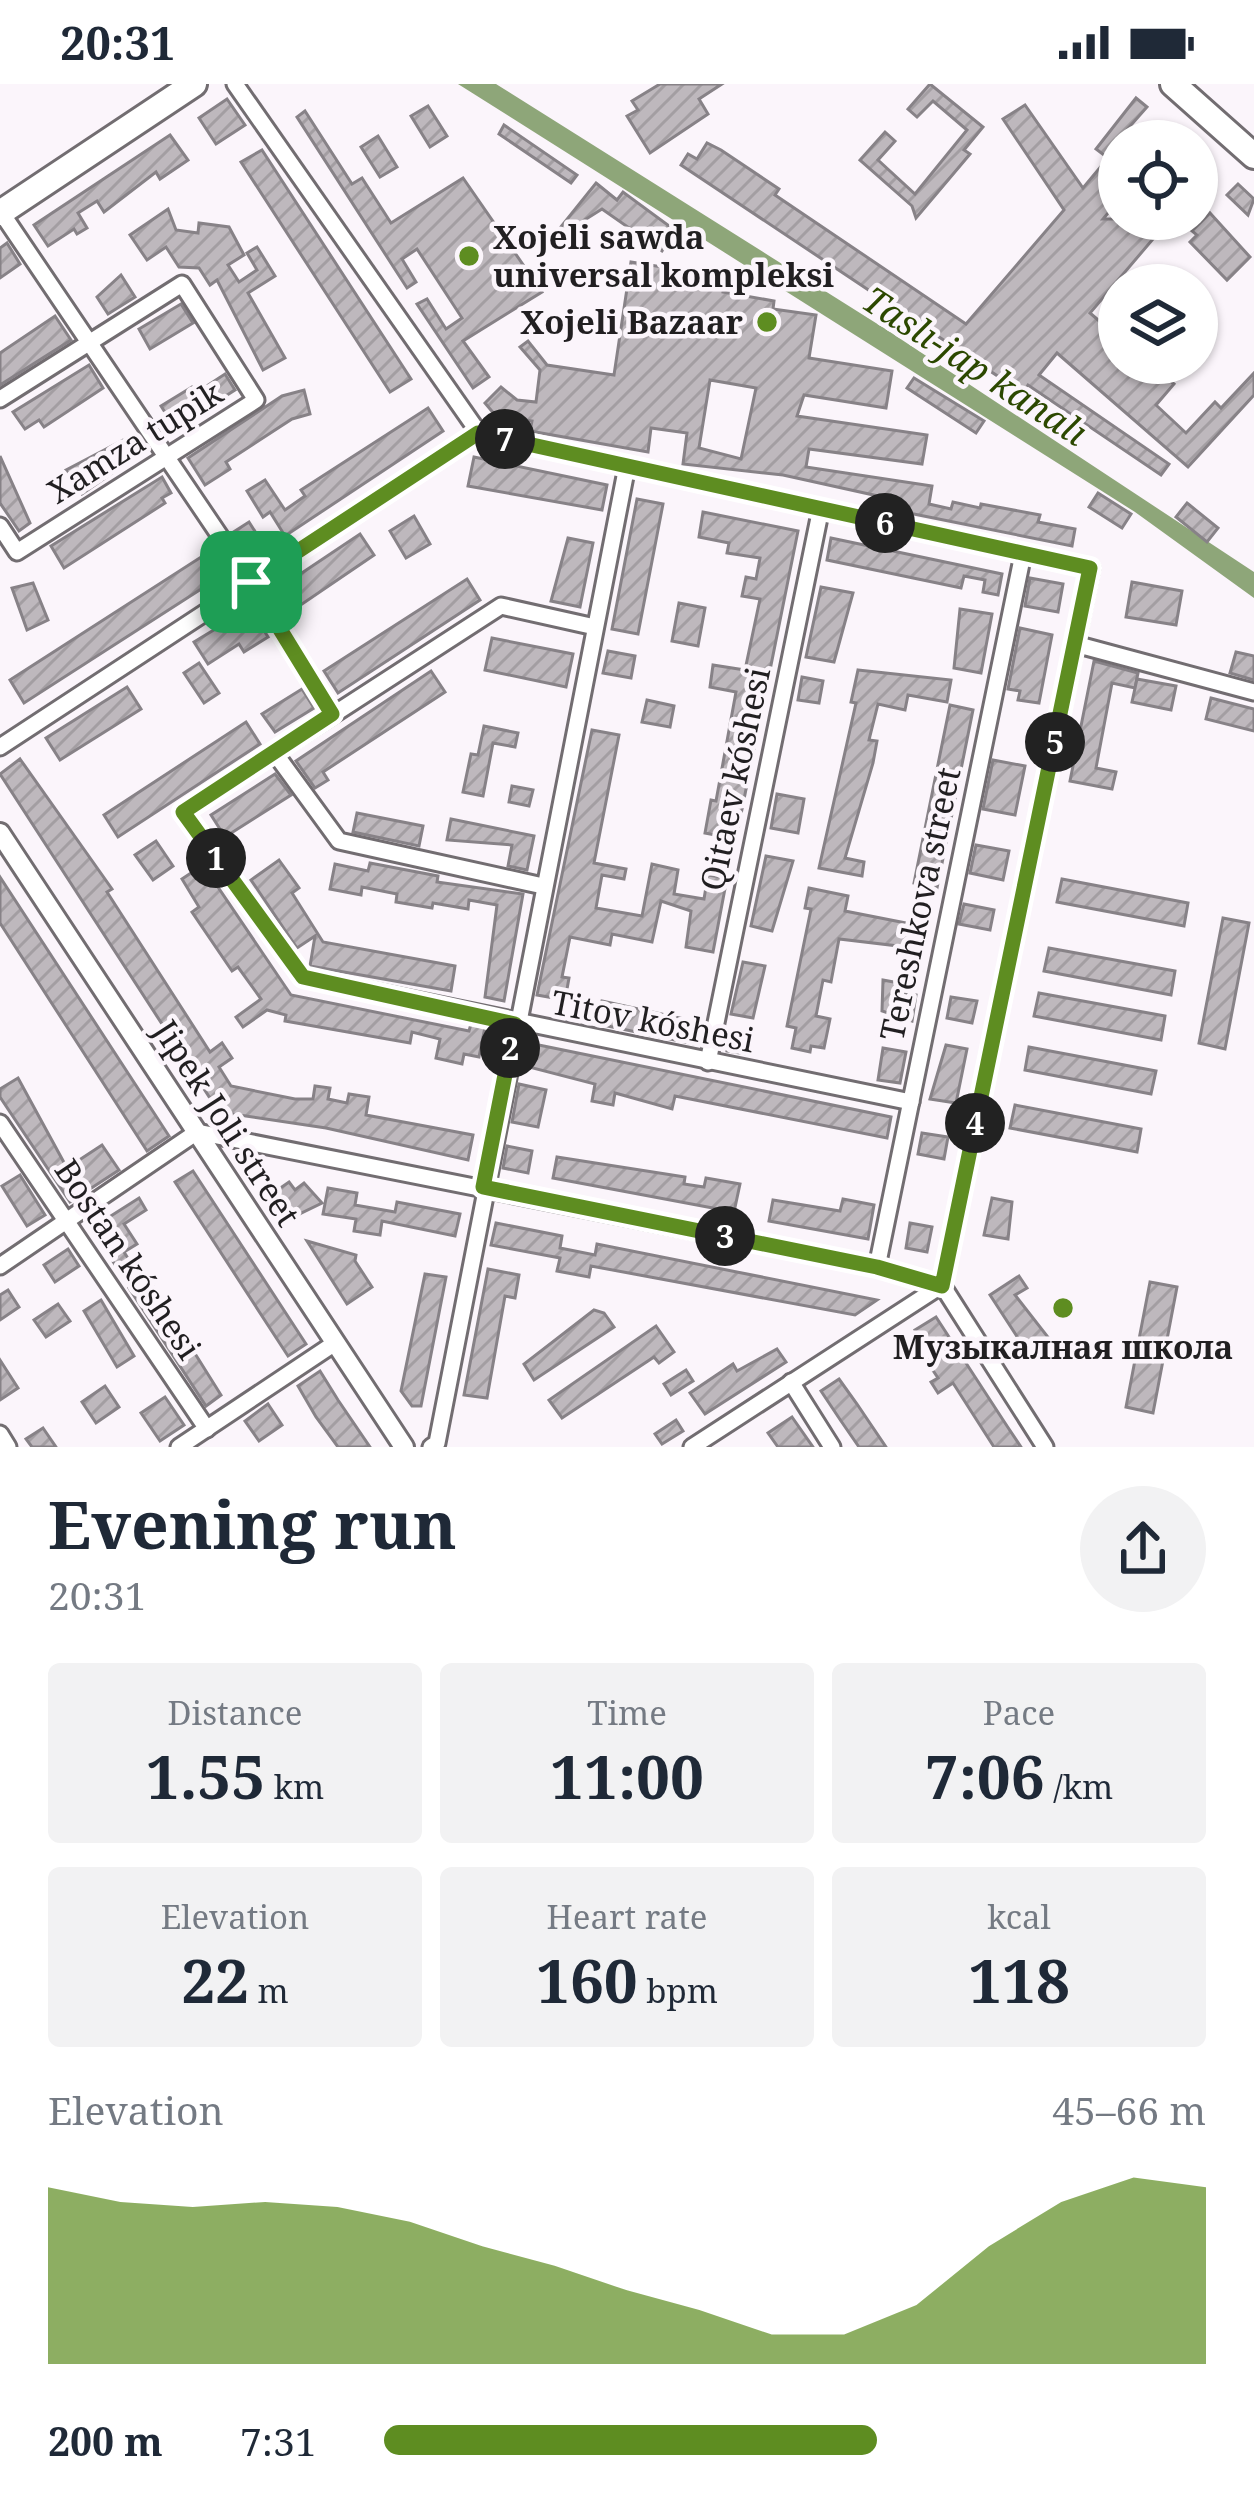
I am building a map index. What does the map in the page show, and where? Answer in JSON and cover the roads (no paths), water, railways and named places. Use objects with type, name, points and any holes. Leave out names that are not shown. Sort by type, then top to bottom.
[{"type":"main road","points":[[1,213],[194,84]]},
{"type":"main road","points":[[1173,84],[1254,157]]},
{"type":"street","points":[[235,84],[478,433],[1090,568],[942,1286],[692,1447]]},
{"type":"street","points":[[1,213],[251,582],[332,714]]},
{"type":"street","name":"Xamza tupik","points":[[0,399],[182,284],[256,400],[17,552],[0,526]]},
{"type":"street","points":[[0,747],[478,433]]},
{"type":"street","points":[[431,1447],[437,1443],[483,1187],[627,466]]},
{"type":"street","name":"Qitaev kóshesi","points":[[707,1062],[821,508]]},
{"type":"street","name":"Tereshkova street","points":[[877,1267],[1023,554]]},
{"type":"street","points":[[543,886],[339,842],[274,752],[501,606],[595,627]]},
{"type":"street","points":[[1075,644],[1254,692]]},
{"type":"street","name":"Titov kóshesi","points":[[274,752],[183,812],[303,977],[910,1102]]},
{"type":"street","name":"Jipek Joli street","points":[[0,832],[404,1447]]},
{"type":"street","name":"Bostan kóshesi","points":[[0,1123],[207,1429]]},
{"type":"street","points":[[0,1266],[196,1132],[877,1267],[942,1286],[1045,1447]]},
{"type":"street","points":[[179,1447],[335,1343]]},
{"type":"street","points":[[790,1382],[832,1447]]},
{"type":"street","points":[[0,1434],[8,1447]]},
{"type":"place","name":"Xojeli sawda universal kompleksi","points":[[469,256]]},
{"type":"place","name":"Xojeli Bazaar","points":[[767,322]]},
{"type":"place","name":"Музыкалная школа","points":[[1063,1308]]},
{"type":"water label","name":"Taslı-jap kanalı","points":[[975,366]]}]
